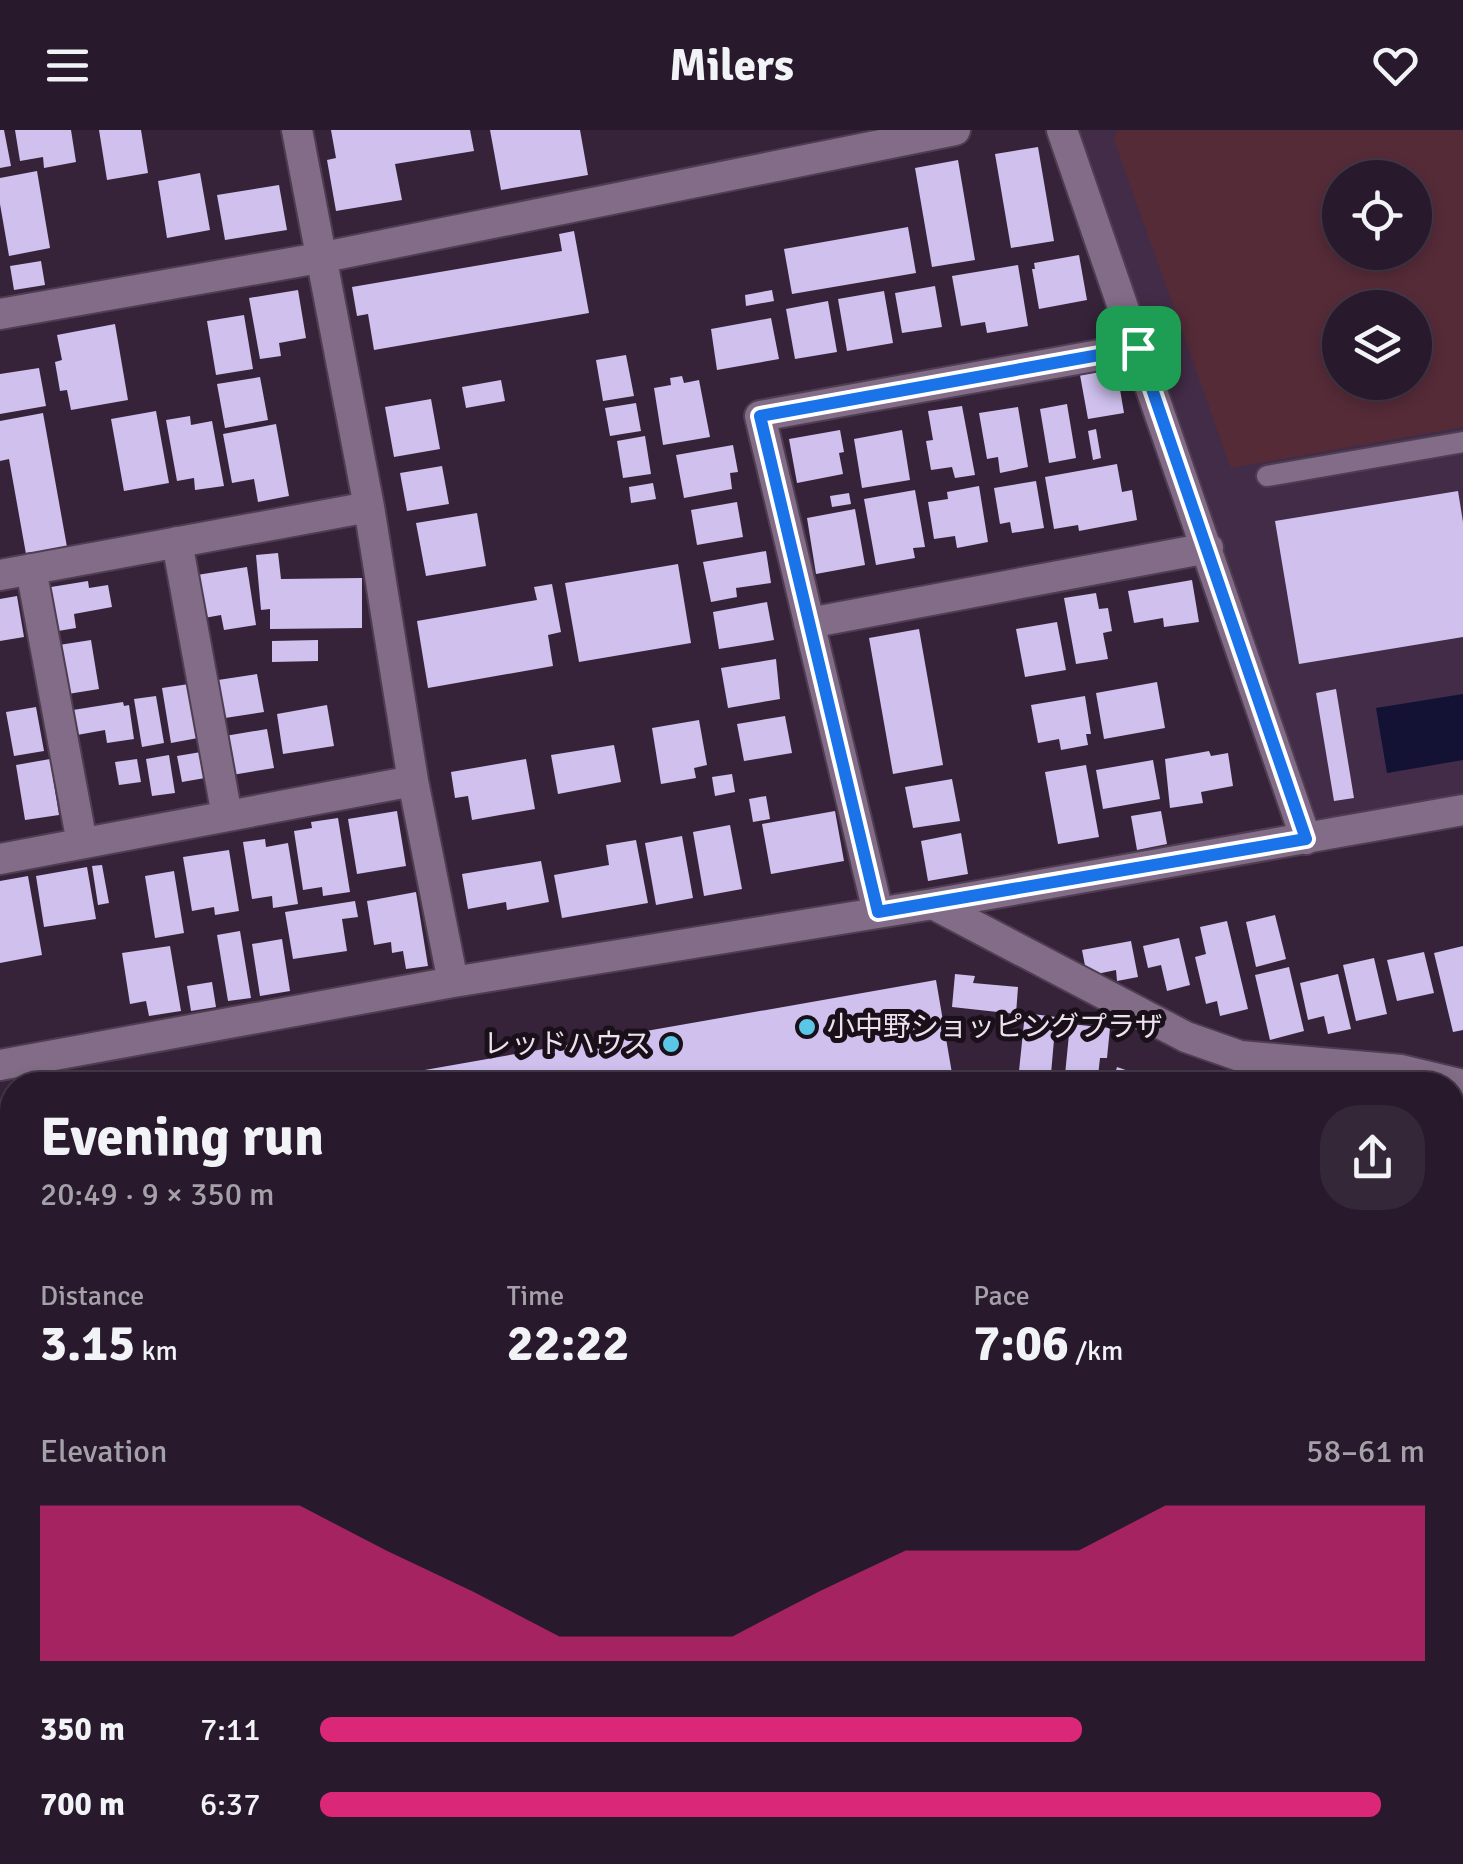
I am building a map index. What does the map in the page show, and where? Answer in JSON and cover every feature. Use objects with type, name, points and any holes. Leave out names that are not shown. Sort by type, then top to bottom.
[{"type":"street","points":[[297,130],[369,507],[413,782],[453,982]]},
{"type":"street","points":[[0,314],[319,258],[955,130]]},
{"type":"street","points":[[1062,130],[1306,839]]},
{"type":"street","points":[[878,912],[760,416],[1138,348]]},
{"type":"street","points":[[0,575],[369,507]]},
{"type":"street","points":[[177,542],[227,816]]},
{"type":"street","points":[[809,623],[1208,548]]},
{"type":"street","points":[[31,569],[82,844]]},
{"type":"street","points":[[0,859],[413,782]]},
{"type":"street","points":[[0,1065],[453,982],[933,904],[1463,810]]},
{"type":"street","points":[[933,904],[1186,1037],[1240,1056],[1409,1072]]},
{"type":"lane","points":[[1267,476],[1463,442]]},
{"type":"shaded area","points":[[1062,130],[1463,130],[1463,810],[1306,839]]},
{"type":"shaded area","points":[[1117,130],[1463,130],[1463,427],[1231,468],[1114,140]]},
{"type":"shaded area","points":[[1463,694],[1463,760],[1387,773],[1376,708]]},
{"type":"building","points":[[0,130],[4,130],[11,166],[0,168]]},
{"type":"building","points":[[15,130],[71,130],[76,162],[44,168],[43,157],[20,161]]},
{"type":"building","points":[[99,130],[141,130],[148,173],[107,180]]},
{"type":"building","points":[[331,130],[470,130],[474,151],[395,164],[402,200],[336,211],[327,160],[336,158]]},
{"type":"building","points":[[490,130],[580,130],[588,175],[501,190]]},
{"type":"building","points":[[1038,147],[1054,241],[1011,248],[995,154]]},
{"type":"building","points":[[958,160],[975,260],[932,267],[915,168]]},
{"type":"building","points":[[37,171],[50,248],[9,256],[0,178]]},
{"type":"building","points":[[200,173],[210,230],[167,238],[158,181]]},
{"type":"building","points":[[279,185],[287,230],[225,240],[217,195]]},
{"type":"building","points":[[908,227],[916,273],[792,294],[784,249]]},
{"type":"building","points":[[574,231],[589,313],[374,350],[368,314],[357,316],[352,287],[562,251],[559,234]]},
{"type":"building","points":[[1079,255],[1087,300],[1039,309],[1034,263]]},
{"type":"building","points":[[41,261],[45,285],[14,290],[10,266]]},
{"type":"building","points":[[1018,265],[1028,326],[987,333],[985,322],[961,326],[952,276]]},
{"type":"building","points":[[935,286],[942,327],[902,333],[895,293]]},
{"type":"building","points":[[298,290],[306,338],[279,343],[281,356],[260,359],[249,298]]},
{"type":"building","points":[[772,290],[774,301],[746,306],[745,295]]},
{"type":"building","points":[[884,291],[893,343],[847,351],[838,299]]},
{"type":"building","points":[[828,301],[837,352],[795,359],[786,309]]},
{"type":"building","points":[[244,315],[253,369],[216,375],[207,321]]},
{"type":"building","points":[[771,318],[779,359],[717,370],[711,329]]},
{"type":"building","points":[[115,324],[128,400],[71,410],[67,390],[60,391],[55,362],[62,360],[57,335]]},
{"type":"building","points":[[626,355],[634,396],[603,401],[596,360]]},
{"type":"building","points":[[39,368],[46,406],[0,414],[0,374]]},
{"type":"building","points":[[1098,372],[1100,382],[1118,378],[1124,413],[1088,419],[1080,375]]},
{"type":"building","points":[[682,376],[684,383],[699,380],[710,437],[663,445],[654,388],[671,385],[670,378]]},
{"type":"building","points":[[260,377],[268,420],[225,428],[217,384]]},
{"type":"building","points":[[501,380],[505,401],[466,408],[462,387]]},
{"type":"building","points":[[431,399],[440,449],[394,457],[385,407]]},
{"type":"building","points":[[636,403],[641,431],[610,436],[605,408]]},
{"type":"building","points":[[1067,404],[1076,458],[1049,463],[1040,409]]},
{"type":"building","points":[[962,406],[975,475],[955,478],[952,467],[931,470],[926,441],[933,440],[928,411]]},
{"type":"building","points":[[1018,407],[1028,467],[1000,473],[998,457],[987,459],[979,413]]},
{"type":"building","points":[[156,411],[169,483],[124,491],[111,419]]},
{"type":"building","points":[[43,413],[67,547],[26,554],[9,459],[0,461],[0,421]]},
{"type":"building","points":[[190,416],[191,425],[212,421],[224,486],[195,490],[194,478],[177,481],[166,420]]},
{"type":"building","points":[[276,424],[289,496],[258,502],[254,479],[232,483],[223,434]]},
{"type":"building","points":[[1096,429],[1101,458],[1093,460],[1088,431]]},
{"type":"building","points":[[840,430],[843,474],[797,483],[789,439]]},
{"type":"building","points":[[902,430],[910,480],[862,488],[854,439]]},
{"type":"building","points":[[645,436],[651,474],[623,478],[617,441]]},
{"type":"building","points":[[733,445],[738,472],[730,473],[732,489],[684,498],[676,455]]},
{"type":"building","points":[[1117,464],[1122,492],[1132,490],[1137,520],[1079,531],[1078,525],[1054,529],[1045,477]]},
{"type":"building","points":[[442,466],[449,504],[407,511],[400,473]]},
{"type":"building","points":[[1036,481],[1044,528],[1012,533],[1010,522],[1000,524],[994,488]]},
{"type":"building","points":[[653,483],[656,499],[631,503],[629,487]]},
{"type":"building","points":[[979,486],[988,542],[957,548],[955,536],[934,539],[928,502],[948,499],[947,492]]},
{"type":"building","points":[[915,490],[925,547],[913,548],[915,558],[876,565],[864,499]]},
{"type":"building","points":[[1458,491],[1463,522],[1463,637],[1299,664],[1275,521]]},
{"type":"building","points":[[849,493],[851,504],[832,507],[830,496]]},
{"type":"building","points":[[737,502],[743,537],[697,545],[691,510]]},
{"type":"building","points":[[855,509],[865,565],[816,574],[807,518]]},
{"type":"building","points":[[477,513],[486,566],[426,576],[416,523]]},
{"type":"building","points":[[766,551],[771,583],[736,588],[737,597],[711,602],[703,562]]},
{"type":"building","points":[[278,553],[281,579],[362,578],[362,628],[270,629],[270,609],[261,610],[256,555]]},
{"type":"building","points":[[678,564],[691,643],[579,662],[565,583]]},
{"type":"building","points":[[247,567],[256,625],[224,630],[221,615],[204,618],[197,575]]},
{"type":"building","points":[[1192,580],[1199,622],[1164,627],[1163,618],[1134,623],[1128,591]]},
{"type":"building","points":[[88,581],[89,588],[108,585],[112,607],[74,614],[76,628],[52,632],[45,588]]},
{"type":"building","points":[[552,584],[561,632],[548,635],[553,666],[428,688],[417,621],[537,600],[534,587]]},
{"type":"building","points":[[1096,593],[1099,609],[1108,608],[1112,631],[1103,633],[1108,659],[1076,664],[1064,598]]},
{"type":"building","points":[[17,596],[24,637],[0,641],[0,599]]},
{"type":"building","points":[[767,602],[774,640],[719,649],[713,612]]},
{"type":"building","points":[[1057,622],[1066,670],[1025,677],[1016,629]]},
{"type":"building","points":[[919,629],[943,765],[893,774],[869,638]]},
{"type":"building","points":[[91,640],[99,689],[68,694],[59,645]]},
{"type":"building","points":[[318,640],[318,661],[272,662],[272,641]]},
{"type":"building","points":[[776,659],[780,699],[728,708],[721,668]]},
{"type":"building","points":[[257,674],[264,712],[225,718],[218,680]]},
{"type":"building","points":[[1157,682],[1165,728],[1104,739],[1096,693]]},
{"type":"building","points":[[189,684],[198,738],[171,743],[162,688]]},
{"type":"building","points":[[1336,689],[1354,798],[1334,801],[1316,693]]},
{"type":"building","points":[[156,696],[164,743],[142,747],[134,699]]},
{"type":"building","points":[[1085,696],[1091,734],[1086,734],[1088,745],[1061,750],[1059,739],[1038,743],[1031,705]]},
{"type":"building","points":[[123,702],[124,706],[129,705],[134,739],[107,743],[105,730],[77,735],[73,710]]},
{"type":"building","points":[[327,705],[334,746],[283,754],[277,714]]},
{"type":"building","points":[[36,707],[44,751],[14,756],[6,712]]},
{"type":"building","points":[[785,716],[792,753],[744,761],[737,724]]},
{"type":"building","points":[[699,720],[707,765],[694,768],[696,778],[661,784],[652,728]]},
{"type":"building","points":[[267,729],[274,768],[232,775],[225,736]]},
{"type":"building","points":[[614,745],[621,782],[558,794],[551,755]]},
{"type":"building","points":[[1209,751],[1211,756],[1228,753],[1233,786],[1201,792],[1203,803],[1170,808],[1165,759]]},
{"type":"building","points":[[201,752],[205,778],[182,782],[177,756]]},
{"type":"building","points":[[169,755],[175,793],[152,796],[146,759]]},
{"type":"building","points":[[50,759],[59,815],[25,820],[16,765]]},
{"type":"building","points":[[137,759],[141,782],[119,785],[115,762]]},
{"type":"building","points":[[526,759],[535,809],[472,820],[468,796],[455,798],[451,772]]},
{"type":"building","points":[[1153,760],[1160,799],[1103,809],[1096,770]]},
{"type":"building","points":[[1086,765],[1099,837],[1058,844],[1045,772]]},
{"type":"building","points":[[732,774],[735,792],[715,796],[712,777]]},
{"type":"building","points":[[952,779],[960,821],[913,828],[905,787]]},
{"type":"building","points":[[766,796],[770,819],[753,822],[749,799]]},
{"type":"building","points":[[397,811],[406,866],[357,874],[348,819]]},
{"type":"building","points":[[835,811],[844,861],[771,874],[762,824]]},
{"type":"building","points":[[1161,811],[1167,844],[1137,850],[1131,816]]},
{"type":"building","points":[[338,818],[350,892],[323,896],[322,887],[303,890],[294,831],[312,828],[311,822]]},
{"type":"building","points":[[730,825],[742,889],[704,896],[693,832]]},
{"type":"building","points":[[961,833],[968,874],[928,881],[921,841]]},
{"type":"building","points":[[682,836],[693,898],[656,905],[645,843]]},
{"type":"building","points":[[265,839],[266,847],[288,843],[298,904],[273,908],[272,896],[252,899],[243,842]]},
{"type":"building","points":[[636,840],[648,903],[562,918],[554,875],[609,865],[606,845]]},
{"type":"building","points":[[229,850],[239,911],[215,915],[214,907],[192,911],[183,857]]},
{"type":"building","points":[[541,861],[549,902],[507,910],[506,902],[468,909],[462,874]]},
{"type":"building","points":[[102,865],[109,903],[98,905],[92,866]]},
{"type":"building","points":[[87,867],[96,919],[44,927],[36,876]]},
{"type":"building","points":[[174,871],[184,933],[155,938],[145,876]]},
{"type":"building","points":[[28,876],[42,955],[0,963],[0,881]]},
{"type":"building","points":[[416,892],[428,966],[406,969],[403,951],[392,953],[391,942],[374,945],[367,901]]},
{"type":"building","points":[[355,901],[358,917],[342,919],[347,951],[293,959],[285,912]]},
{"type":"building","points":[[1275,915],[1286,959],[1256,967],[1246,922]]},
{"type":"building","points":[[1227,921],[1248,1009],[1220,1016],[1217,1001],[1206,1004],[1195,957],[1206,954],[1200,927]]},
{"type":"building","points":[[240,931],[251,998],[228,1001],[217,935]]},
{"type":"building","points":[[1179,938],[1190,985],[1167,991],[1161,965],[1148,968],[1143,946]]},
{"type":"building","points":[[282,939],[290,991],[260,996],[252,944]]},
{"type":"building","points":[[1131,941],[1138,977],[1117,981],[1116,970],[1087,976],[1082,950]]},
{"type":"building","points":[[170,946],[181,1011],[149,1016],[146,1001],[130,1004],[122,953]]},
{"type":"building","points":[[1463,946],[1463,1030],[1453,1032],[1434,953]]},
{"type":"building","points":[[1424,952],[1434,993],[1397,1001],[1387,960]]},
{"type":"building","points":[[1374,958],[1387,1014],[1356,1021],[1343,965]]},
{"type":"building","points":[[1289,967],[1304,1031],[1270,1040],[1255,975]]},
{"type":"building","points":[[955,974],[975,976],[973,983],[1018,987],[1016,1014],[952,1007]]},
{"type":"building","points":[[1338,974],[1351,1029],[1328,1034],[1324,1016],[1308,1020],[1300,983]]},
{"type":"building","name":"小中野ショッピングプラザ","points":[[936,980],[952,1072],[413,1072]]},
{"type":"building","points":[[212,982],[216,1007],[191,1011],[187,986]]},
{"type":"building","points":[[1025,1013],[1056,1017],[1051,1072],[1019,1071]]},
{"type":"building","points":[[1070,1024],[1110,1028],[1107,1058],[1100,1058],[1098,1072],[1065,1072]]},
{"type":"place","name":"小中野ショッピングプラザ","points":[[807,1027]]},
{"type":"place","name":"レッドハウス","points":[[671,1044]]},
{"type":"route","points":[[1138,348],[1306,839],[878,912],[760,416],[1138,348]]}]
